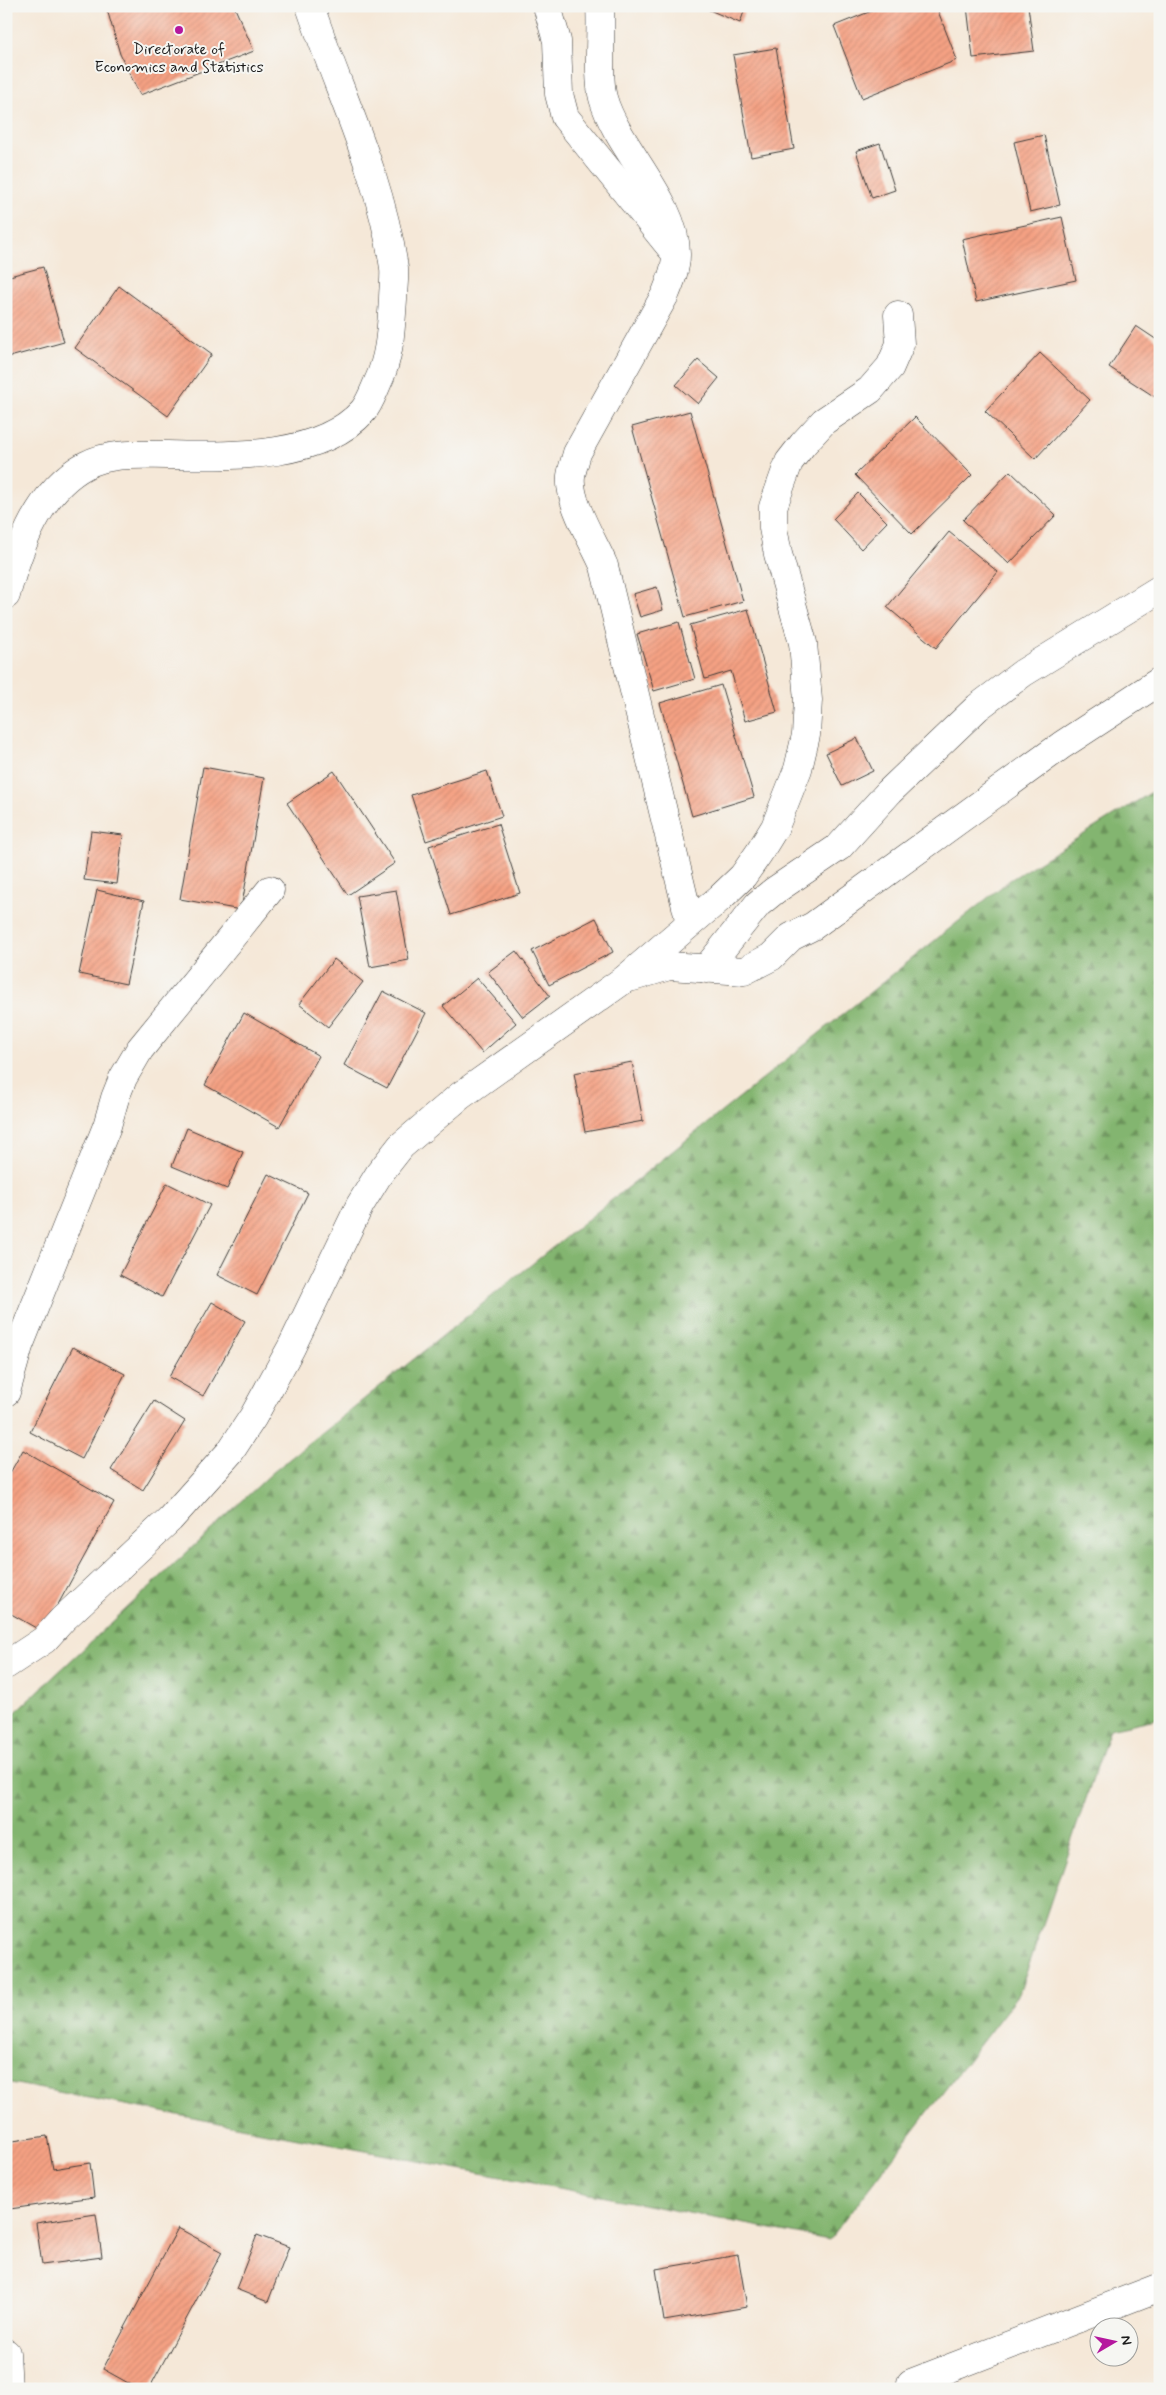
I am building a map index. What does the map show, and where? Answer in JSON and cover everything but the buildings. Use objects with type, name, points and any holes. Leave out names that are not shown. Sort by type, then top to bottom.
[{"type":"street","points":[[6,596],[32,521],[57,486],[87,464],[123,454],[228,456],[294,447],[330,437],[364,411],[383,372],[390,338],[394,271],[381,206],[359,135],[310,6]]},
{"type":"street","points":[[547,6],[557,41],[558,94],[565,116],[676,255]]},
{"type":"street","points":[[600,6],[603,96],[611,117],[667,217],[674,236],[676,255],[672,277],[665,295],[577,454],[571,477],[574,498],[604,566],[690,922]]},
{"type":"street","points":[[6,1665],[44,1640],[63,1619],[170,1519],[230,1452],[253,1417],[291,1348],[360,1205],[379,1174],[401,1146],[460,1096],[625,979],[743,876],[759,853],[775,827],[790,793],[806,735],[808,691],[803,643],[778,554],[773,507],[789,462],[824,421],[870,390],[890,367],[900,344],[898,315]]},
{"type":"street","points":[[706,969],[758,904],[839,847],[889,792],[978,707],[1023,673],[1160,589]]},
{"type":"street","points":[[625,979],[669,966],[744,971],[771,957],[791,937],[813,926],[1054,751],[1160,681]]},
{"type":"street","points":[[6,1392],[19,1346],[107,1126],[123,1078],[140,1049],[270,890]]},
{"type":"street","points":[[911,2383],[1160,2287]]},
{"type":"street","points":[[6,2353],[8,2389]]},
{"type":"green space","points":[[1160,787],[1160,1718],[1110,1729],[1019,1994],[829,2240],[6,2082],[6,1721],[272,1473],[1010,880]]},
{"type":"place","name":"Directorate of Economics and Statistics","points":[[179,30]]}]
